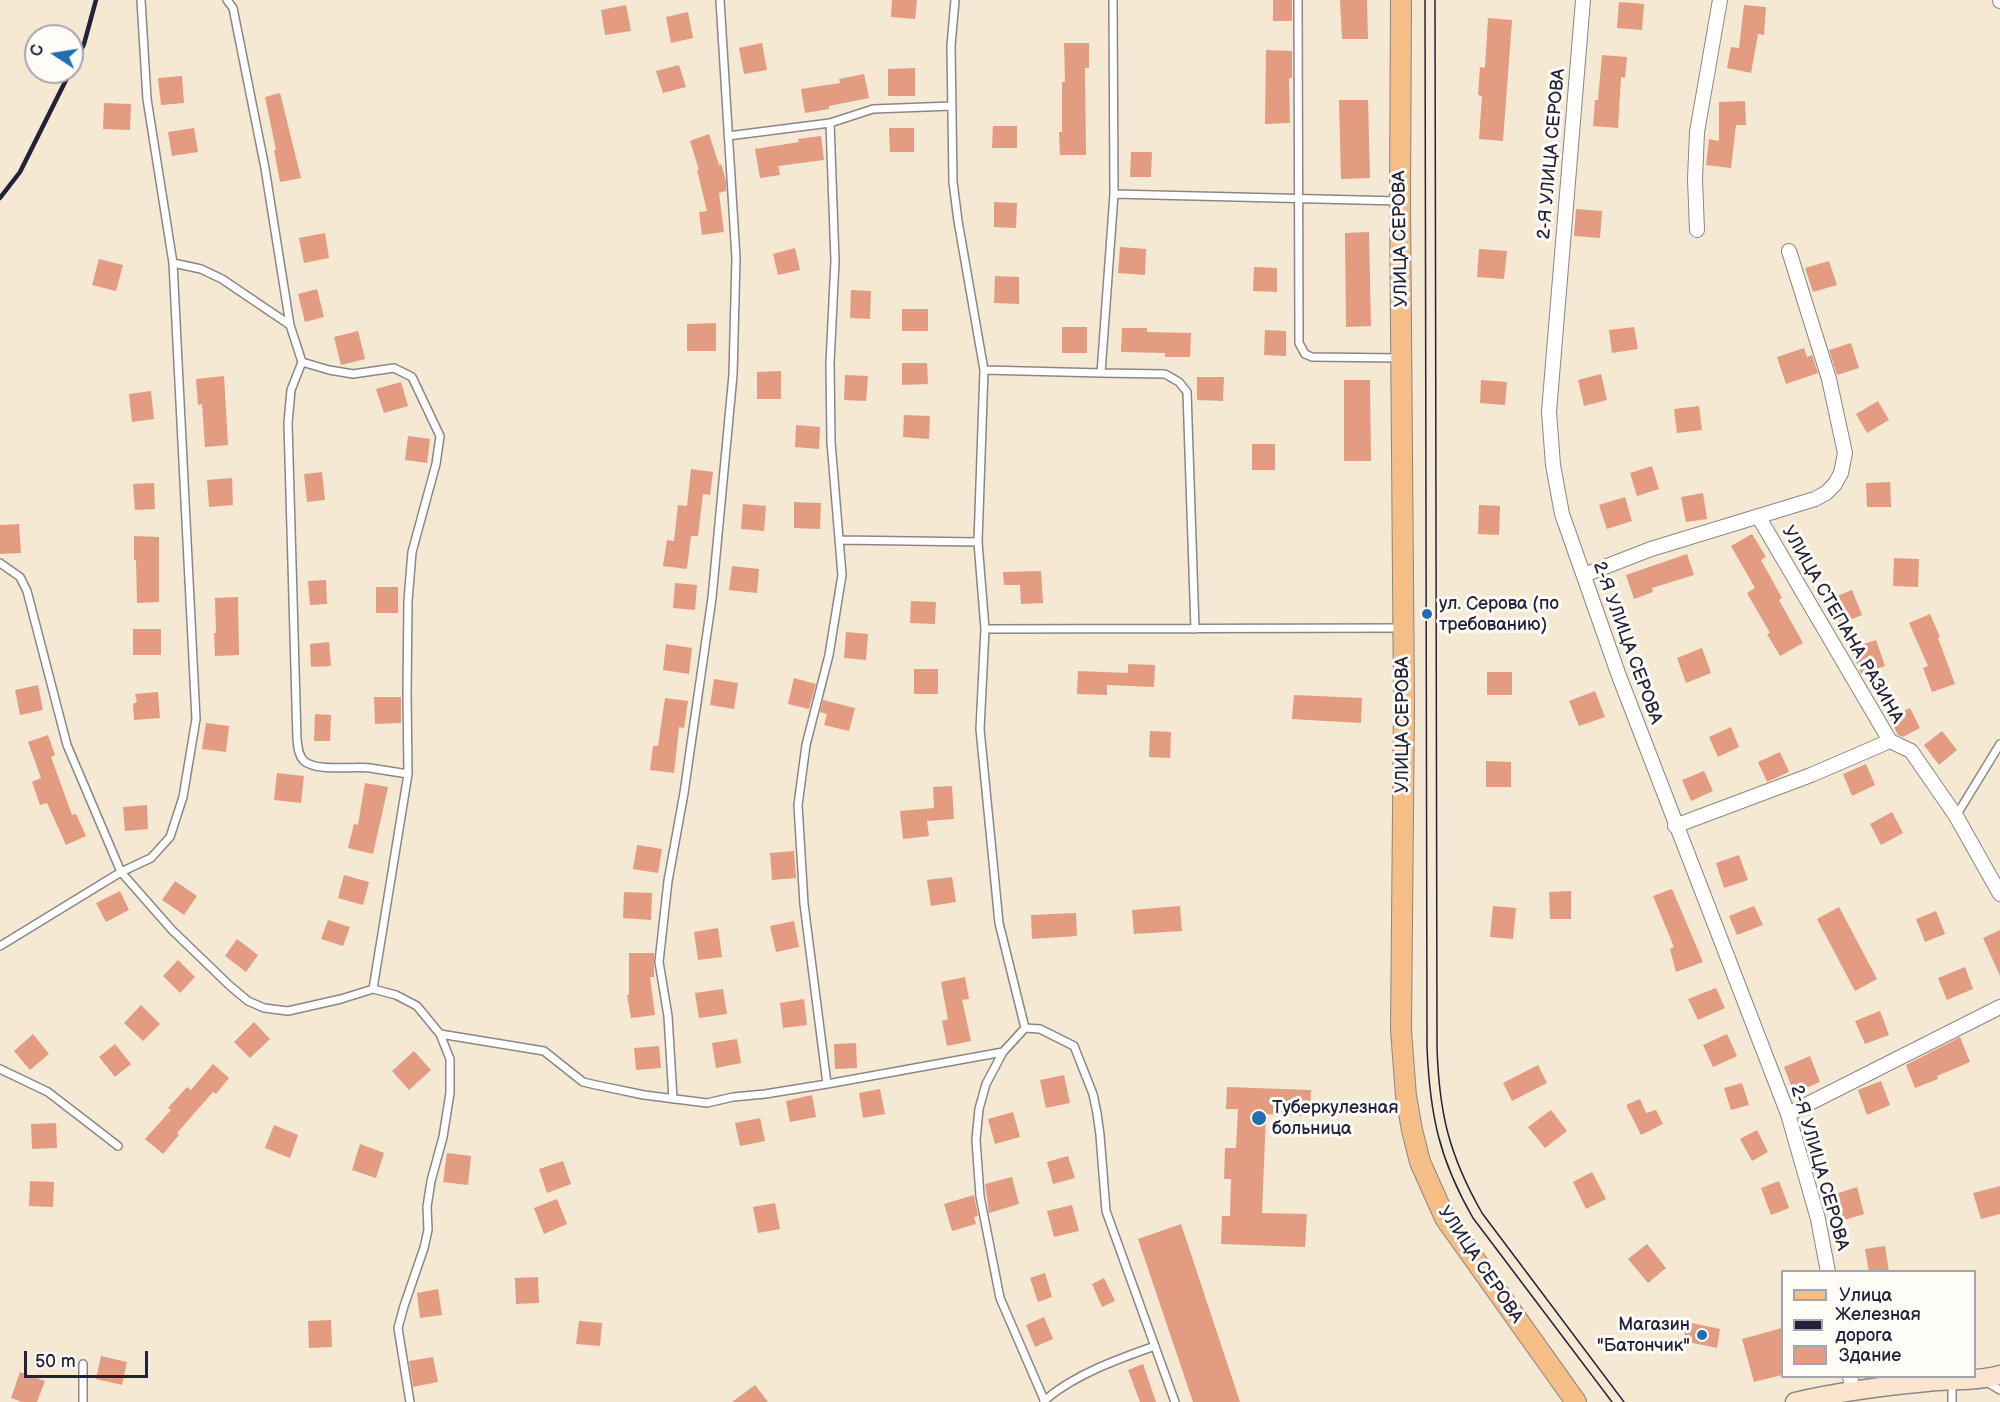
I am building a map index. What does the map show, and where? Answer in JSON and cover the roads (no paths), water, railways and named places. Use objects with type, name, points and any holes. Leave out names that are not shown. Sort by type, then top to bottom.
[{"type":"main road","name":"УЛИЦА СЕРОВА","points":[[1401,0],[1400,201],[1404,715],[1401,1030],[1406,1096],[1420,1161],[1445,1218],[1576,1402]]},
{"type":"main road","points":[[1795,1402],[1822,1399],[1851,1384],[1952,1381],[1992,1377]]},
{"type":"street","name":"2-Я УЛИЦА СЕРОВА","points":[[1583,0],[1549,412],[1553,465],[1562,514],[1618,676],[1788,1114],[1818,1219],[1828,1270]]},
{"type":"street","points":[[1697,230],[1696,132],[1720,0]]},
{"type":"street","points":[[1584,574],[1651,549],[1815,499],[1835,484],[1844,463],[1845,453],[1830,379],[1789,251]]},
{"type":"street","name":"УЛИЦА СТЕПАНА РАЗИНА","points":[[1758,516],[1890,741],[1911,751],[1956,816],[2000,894]]},
{"type":"street","points":[[1675,826],[1811,775],[1890,741]]},
{"type":"street","points":[[1788,1114],[2000,1007]]},
{"type":"lane","points":[[0,946],[121,872],[151,858],[170,837],[183,797],[196,719],[173,263],[147,99],[141,0]]},
{"type":"lane","points":[[227,0],[233,8],[265,168],[290,325],[302,362],[291,390],[288,423],[299,753],[309,765],[331,768],[368,768],[408,774]]},
{"type":"lane","points":[[673,1099],[668,1016],[660,962],[668,881],[684,793],[712,598],[733,375],[736,258],[720,0]]},
{"type":"lane","points":[[955,0],[951,46],[952,161],[957,221],[984,370],[978,542],[985,629],[980,729],[999,923],[1025,1028]]},
{"type":"lane","points":[[1101,372],[1114,194],[1113,0]]},
{"type":"lane","points":[[1298,0],[1299,343],[1305,354],[1312,357],[1403,358]]},
{"type":"lane","points":[[728,136],[830,123],[873,109],[952,106]]},
{"type":"lane","points":[[828,1084],[804,904],[798,805],[806,745],[829,655],[842,575],[831,442],[830,363],[835,261],[830,123]]},
{"type":"lane","points":[[1114,194],[1400,201]]},
{"type":"lane","points":[[173,263],[201,269],[222,279],[290,325]]},
{"type":"lane","points":[[302,362],[353,374],[394,368],[412,377],[440,436],[436,464],[412,552],[408,601],[406,693],[408,774],[373,989]]},
{"type":"lane","points":[[984,370],[1165,375],[1179,382],[1187,392],[1195,629]]},
{"type":"lane","points":[[840,540],[978,542]]},
{"type":"lane","points":[[0,563],[20,577],[27,591],[67,745],[121,872],[172,930],[248,1001],[264,1008],[288,1011],[373,989],[417,1006],[440,1034],[450,1059],[450,1093],[443,1137],[431,1181],[427,1207],[428,1230],[398,1328],[410,1402]]},
{"type":"lane","points":[[985,629],[1403,628]]},
{"type":"lane","points":[[1956,816],[2000,744]]},
{"type":"lane","points":[[1025,1028],[1003,1052],[986,1084],[979,1109],[976,1140],[980,1196],[1000,1298],[1044,1401],[1059,1388],[1077,1378],[1155,1347]]},
{"type":"lane","points":[[1025,1028],[1040,1029],[1074,1046],[1082,1065],[1093,1094],[1100,1135],[1106,1211],[1175,1402]]},
{"type":"lane","points":[[440,1034],[544,1051],[583,1082],[645,1095],[706,1103],[828,1084],[1003,1052]]},
{"type":"lane","points":[[0,1069],[48,1092],[118,1146]]},
{"type":"lane","points":[[83,1365],[83,1402]]},
{"type":"lane","points":[[1992,1377],[2000,1390]]},
{"type":"lane","points":[[1952,1381],[1952,1402]]},
{"type":"tram line","points":[[1425,0],[1427,1048],[1431,1095],[1444,1156],[1461,1197],[1473,1218],[1612,1402]]},
{"type":"tram line","points":[[1435,0],[1437,1047],[1440,1093],[1454,1152],[1461,1172],[1482,1213],[1624,1402]]},
{"type":"railway","points":[[84,44],[96,0]]},
{"type":"railway","points":[[0,198],[20,172],[64,84]]},
{"type":"place","name":"ул. Серова (по требованию)","points":[[1427,614]]},
{"type":"place","name":"Туберкулезная больница","points":[[1259,1118]]},
{"type":"place","name":"Магазин \"Батончик\"","points":[[1702,1335]]}]
